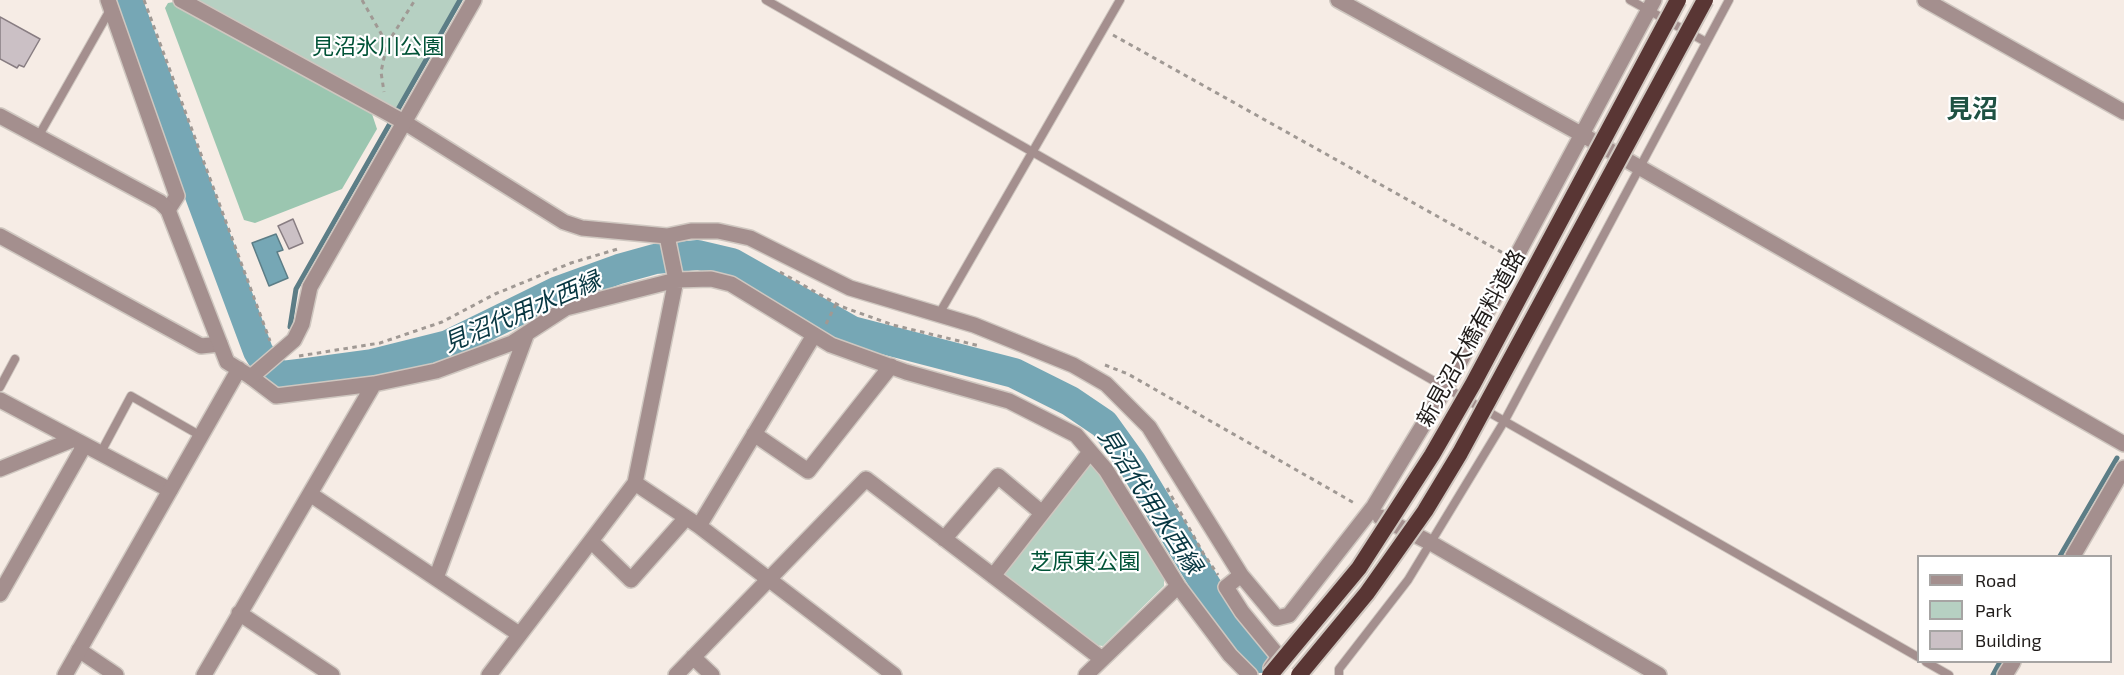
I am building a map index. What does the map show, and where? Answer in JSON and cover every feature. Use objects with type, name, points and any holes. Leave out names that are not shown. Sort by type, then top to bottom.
[{"type":"highway","name":"新見沼大橋有料道路","points":[[1270,675],[1359,568],[1432,455],[1473,384],[1678,0]]},
{"type":"highway","name":"新見沼大橋有料道路","points":[[1299,675],[1344,624],[1381,574],[1425,511],[1460,453],[1705,0]]},
{"type":"street","points":[[181,0],[386,111],[564,222],[582,228],[669,241],[691,231],[718,231],[750,238],[850,288],[939,314],[1016,341],[1106,384],[1149,427],[1241,575],[1277,618],[1283,618],[1304,599],[1370,512],[1446,388],[1652,5]]},
{"type":"street","points":[[65,675],[201,436],[245,373],[279,353],[294,340],[302,324],[310,287],[474,0]]},
{"type":"street","points":[[1338,0],[1581,134],[2124,444]]},
{"type":"street","points":[[1925,0],[2124,112]]},
{"type":"street","points":[[110,4],[177,196],[168,210]]},
{"type":"street","points":[[1,120],[38,137],[160,202],[168,210],[227,362],[276,396],[375,384],[436,372],[512,343],[566,308],[676,280],[711,279],[731,284],[819,332],[831,345],[891,366],[1009,401],[1076,435],[1106,470],[1178,586],[1230,655],[1249,675]]},
{"type":"street","points":[[0,236],[201,346],[220,344]]},
{"type":"street","points":[[489,675],[635,483],[676,280],[669,241]]},
{"type":"street","points":[[591,541],[631,580],[693,522],[754,434],[819,332]]},
{"type":"street","points":[[436,578],[527,333]]},
{"type":"street","points":[[754,434],[808,471],[891,366]]},
{"type":"street","points":[[204,675],[375,384]]},
{"type":"street","points":[[0,400],[171,490]]},
{"type":"street","points":[[0,469],[78,443]]},
{"type":"street","points":[[0,594],[78,443]]},
{"type":"street","points":[[993,576],[1090,452]]},
{"type":"street","points":[[2074,555],[2124,468]]},
{"type":"street","points":[[944,539],[998,476],[1042,513]]},
{"type":"street","points":[[676,675],[866,479],[1102,659]]},
{"type":"street","points":[[635,483],[693,522],[894,675]]},
{"type":"street","points":[[310,494],[519,634]]},
{"type":"street","points":[[1370,512],[1431,543],[1659,675]]},
{"type":"street","points":[[1241,575],[1226,587],[1242,612],[1280,657],[1265,675]]},
{"type":"street","points":[[1086,675],[1178,586]]},
{"type":"street","points":[[239,613],[332,675]]},
{"type":"street","points":[[79,650],[117,675]]},
{"type":"street","points":[[693,657],[712,675]]},
{"type":"lane","points":[[766,0],[1917,656]]},
{"type":"lane","points":[[939,314],[1120,0]]},
{"type":"lane","points":[[1630,0],[1652,5],[1706,42]]},
{"type":"lane","points":[[1339,675],[1339,669],[1390,606],[1505,420],[1729,0]]},
{"type":"lane","points":[[38,137],[110,4]]},
{"type":"lane","points":[[0,387],[15,359]]},
{"type":"lane","points":[[100,454],[131,396],[201,436]]},
{"type":"lane","points":[[1928,663],[1949,675]]},
{"type":"path","points":[[144,0],[272,348],[279,353]]},
{"type":"path","points":[[362,0],[387,44]]},
{"type":"path","points":[[386,111],[381,72],[387,44],[415,0]]},
{"type":"path","points":[[1103,30],[1515,259]]},
{"type":"path","points":[[819,332],[836,304]]},
{"type":"path","points":[[1091,376],[1097,368],[1108,364],[1370,512]]},
{"type":"green space","name":"見沼氷川公園","points":[[195,0],[463,0],[398,114]]},
{"type":"green space","points":[[174,2],[372,114],[377,129],[342,189],[255,223],[244,220],[165,8],[168,3]]},
{"type":"green space","name":"芝原東公園","points":[[1092,459],[1164,577],[1164,586],[1103,646],[1094,645],[1001,571]]},
{"type":"water","points":[[276,234],[283,250],[277,252],[288,278],[269,286],[252,243]]},
{"type":"building","points":[[0,17],[40,39],[24,67],[19,65],[17,68],[0,59]]},
{"type":"building","points":[[293,219],[303,243],[289,249],[278,226]]},
{"type":"waterway","name":"見沼代用水西縁","points":[[127,0],[258,351],[269,369],[282,376],[307,373],[372,364],[448,345],[558,291],[655,259],[698,255],[732,263],[852,331],[1014,373],[1070,401],[1104,424],[1132,463],[1219,607],[1260,658]]},
{"type":"waterway","points":[[290,327],[296,289],[460,0]]},
{"type":"waterway","points":[[2061,555],[2117,458]]},
{"type":"waterway","points":[[1993,675],[1999,663]]},
{"type":"district","name":"見沼","points":[[1972,109]]}]
